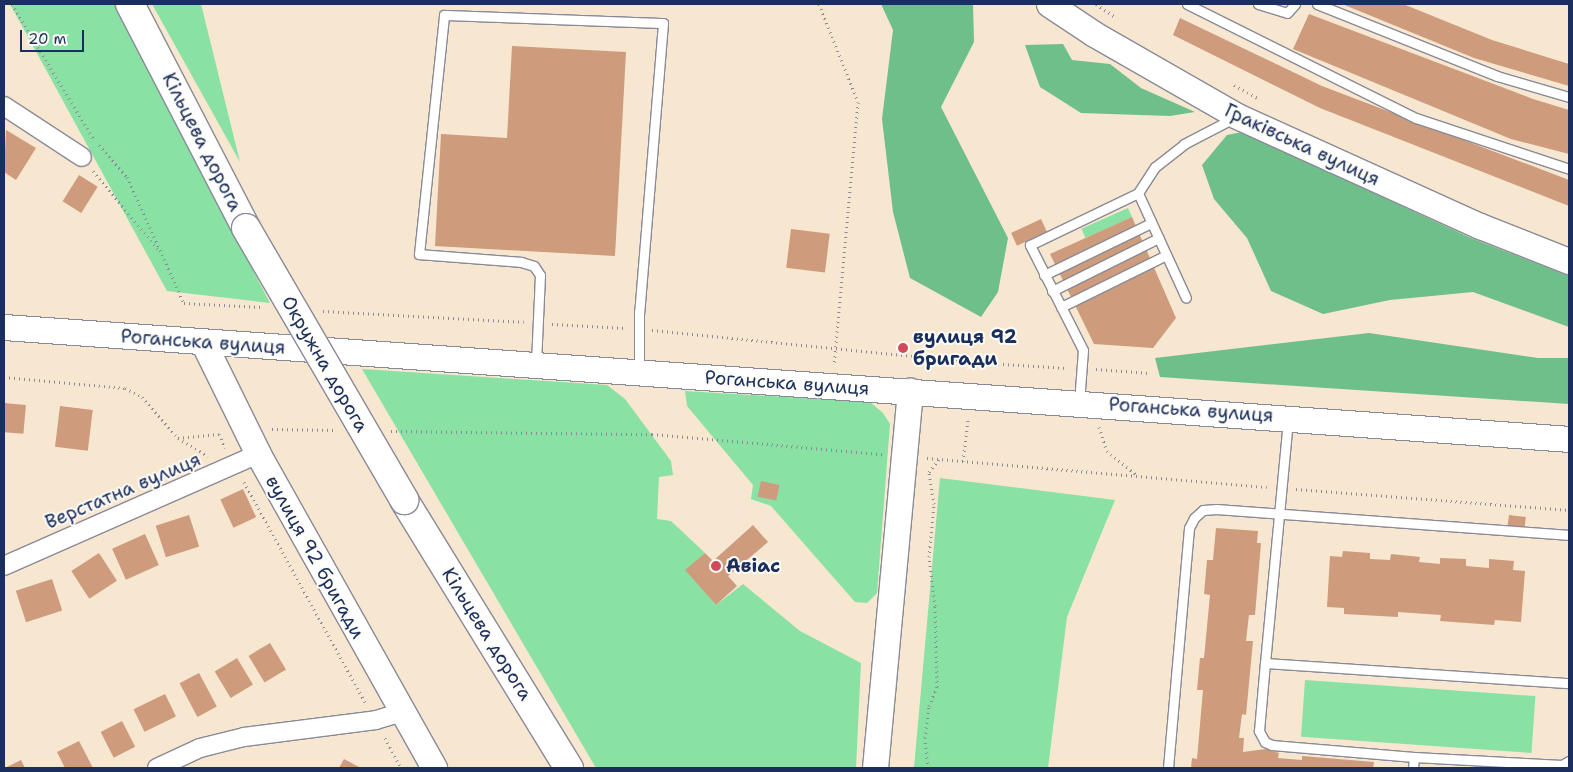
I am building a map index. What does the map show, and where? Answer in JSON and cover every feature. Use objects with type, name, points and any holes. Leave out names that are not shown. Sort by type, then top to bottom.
[{"type":"highway","name":"Кільцева дорога","points":[[130,4],[246,228]]},
{"type":"highway","name":"Окружна дорога","points":[[246,228],[404,500]]},
{"type":"highway","name":"Кільцева дорога","points":[[404,500],[569,768]]},
{"type":"main road","name":"Граківська вулиця","points":[[1049,4],[1111,44],[1237,116],[1480,226],[1569,261]]},
{"type":"main road","name":"Роганська вулиця","points":[[4,327],[1288,417],[1569,439]]},
{"type":"main road","name":"вулиця 92 бригади","points":[[203,342],[258,454],[434,768]]},
{"type":"main road","points":[[875,768],[910,391]]},
{"type":"street","points":[[4,106],[82,157]]},
{"type":"street","name":"Верстатна вулиця","points":[[4,566],[258,454]]},
{"type":"street","points":[[163,767],[200,748],[244,737],[376,720],[403,712]]},
{"type":"lane","points":[[1187,4],[1416,118],[1569,169]]},
{"type":"lane","points":[[1258,4],[1287,13],[1295,4]]},
{"type":"lane","points":[[1317,4],[1497,76],[1569,97]]},
{"type":"lane","points":[[536,365],[540,275],[534,266],[521,262],[419,254],[444,15],[663,23],[640,329],[639,372]]},
{"type":"lane","points":[[1086,403],[1083,369],[1084,350],[1030,245],[1138,193],[1155,166],[1184,144],[1237,116]]},
{"type":"lane","points":[[1138,193],[1186,298]]},
{"type":"lane","points":[[1044,275],[1151,223]]},
{"type":"lane","points":[[1052,291],[1159,238]]},
{"type":"lane","points":[[1061,307],[1166,255]]},
{"type":"lane","points":[[1288,417],[1259,732],[1265,742],[1272,745],[1414,757],[1562,765],[1569,761]]},
{"type":"lane","points":[[1168,768],[1189,528],[1194,518],[1203,510],[1217,509],[1569,535]]},
{"type":"lane","points":[[1265,663],[1569,683]]},
{"type":"lane","points":[[1413,768],[1414,757]]},
{"type":"path","points":[[820,4],[858,102],[834,349]]},
{"type":"path","points":[[1096,4],[1118,20]]},
{"type":"path","points":[[1232,84],[1266,102]]},
{"type":"path","points":[[82,157],[161,253]]},
{"type":"path","points":[[184,303],[273,308]]},
{"type":"path","points":[[312,310],[640,329],[973,362],[1150,373]]},
{"type":"path","points":[[972,370],[973,362]]},
{"type":"path","points":[[4,377],[125,388],[142,397],[178,438],[206,456],[234,465]]},
{"type":"path","points":[[1086,403],[1107,451],[1137,476]]},
{"type":"path","points":[[963,461],[968,420]]},
{"type":"path","points":[[267,429],[346,430]]},
{"type":"path","points":[[385,431],[652,434],[890,454]]},
{"type":"path","points":[[178,438],[219,434],[234,465],[401,768]]},
{"type":"path","points":[[919,457],[1276,488]]},
{"type":"path","points":[[928,768],[926,738],[928,714],[937,687],[935,606],[929,557],[934,504],[929,472],[939,459]]},
{"type":"path","points":[[1286,489],[1569,510]]},
{"type":"green space","points":[[10,4],[115,4],[270,303],[167,291]]},
{"type":"green space","points":[[152,4],[201,4],[240,162]]},
{"type":"green space","points":[[881,4],[973,4],[974,42],[941,107],[1008,238],[998,292],[981,317],[910,278],[893,212],[882,119],[893,30]]},
{"type":"green space","points":[[1063,44],[1072,60],[1110,64],[1141,88],[1195,112],[1170,116],[1081,113],[1040,87],[1025,45]]},
{"type":"green space","points":[[1242,132],[1471,238],[1569,276],[1569,327],[1473,292],[1390,300],[1323,314],[1271,291],[1247,238],[1214,199],[1202,165],[1227,135]]},
{"type":"green space","points":[[1128,208],[1132,217],[1085,238],[1081,229]]},
{"type":"green space","points":[[1369,333],[1538,358],[1569,358],[1569,404],[1160,377],[1155,358]]},
{"type":"green space","points":[[362,369],[607,385],[625,399],[671,461],[673,475],[659,477],[657,519],[671,521],[705,553],[686,570],[716,605],[743,584],[800,631],[861,663],[856,768],[596,768]]},
{"type":"green space","points":[[685,391],[870,402],[883,413],[890,424],[877,593],[867,603],[855,602],[771,506],[751,499],[753,485],[687,406]]},
{"type":"green space","points":[[940,478],[1115,500],[1067,617],[1048,768],[914,768]]},
{"type":"green space","points":[[1305,680],[1535,696],[1531,753],[1301,737]]},
{"type":"building","points":[[1342,4],[1403,4],[1492,40],[1569,64],[1569,86],[1474,58]]},
{"type":"building","points":[[1309,14],[1533,99],[1569,110],[1569,154],[1511,139],[1293,49]]},
{"type":"building","points":[[1180,18],[1322,86],[1569,180],[1569,206],[1320,108],[1173,35]]},
{"type":"building","points":[[512,46],[626,52],[615,256],[435,246],[441,134],[507,138]]},
{"type":"building","points":[[6,130],[36,148],[16,180],[4,172]]},
{"type":"building","points":[[79,175],[98,187],[81,213],[63,201]]},
{"type":"building","points":[[1132,217],[1176,318],[1153,348],[1094,344],[1050,254]]},
{"type":"building","points":[[1041,219],[1047,232],[1017,246],[1011,233]]},
{"type":"building","points":[[791,229],[830,234],[825,272],[786,268]]},
{"type":"building","points":[[4,403],[26,405],[23,434],[4,432]]},
{"type":"building","points":[[60,406],[93,410],[88,451],[55,447]]},
{"type":"building","points":[[761,481],[780,485],[776,501],[758,497]]},
{"type":"building","points":[[243,489],[256,517],[233,528],[220,500]]},
{"type":"building","points":[[189,515],[199,546],[166,557],[156,526]]},
{"type":"building","points":[[1509,515],[1526,517],[1525,528],[1508,526]]},
{"type":"building","name":"Авіас","points":[[753,525],[768,542],[728,576],[737,586],[716,605],[685,570],[705,553],[713,561]]},
{"type":"building","points":[[1216,528],[1258,531],[1257,543],[1261,543],[1255,615],[1249,615],[1246,641],[1253,641],[1246,715],[1242,714],[1239,738],[1244,738],[1243,752],[1266,749],[1279,753],[1278,758],[1302,760],[1302,756],[1374,762],[1373,768],[1191,768],[1192,758],[1197,759],[1203,690],[1197,690],[1200,658],[1204,658],[1210,595],[1204,594],[1207,560],[1213,560]]},
{"type":"building","points":[[145,534],[159,565],[126,580],[112,549]]},
{"type":"building","points":[[1343,551],[1370,553],[1370,559],[1390,560],[1391,554],[1420,557],[1419,562],[1440,564],[1440,558],[1466,559],[1466,566],[1489,568],[1489,559],[1514,561],[1513,570],[1525,571],[1521,622],[1495,620],[1494,625],[1440,621],[1441,615],[1398,612],[1398,617],[1344,614],[1344,608],[1327,607],[1330,556],[1342,557]]},
{"type":"building","points":[[99,553],[117,581],[89,599],[71,571]]},
{"type":"building","points":[[52,579],[62,610],[26,622],[16,591]]},
{"type":"building","points":[[270,643],[286,670],[265,682],[249,656]]},
{"type":"building","points":[[237,658],[253,685],[231,698],[215,671]]},
{"type":"building","points":[[199,673],[217,707],[197,717],[180,683]]},
{"type":"building","points":[[165,694],[176,716],[145,732],[134,709]]},
{"type":"building","points":[[122,721],[135,747],[114,758],[101,732]]},
{"type":"building","points":[[79,741],[93,768],[65,768],[57,752]]},
{"type":"building","points":[[344,759],[361,768],[339,768]]},
{"type":"building","points":[[21,760],[25,768],[5,768]]},
{"type":"place","name":"вулиця 92 бригади","points":[[903,348]]},
{"type":"place","name":"Авіас","points":[[716,566]]}]
